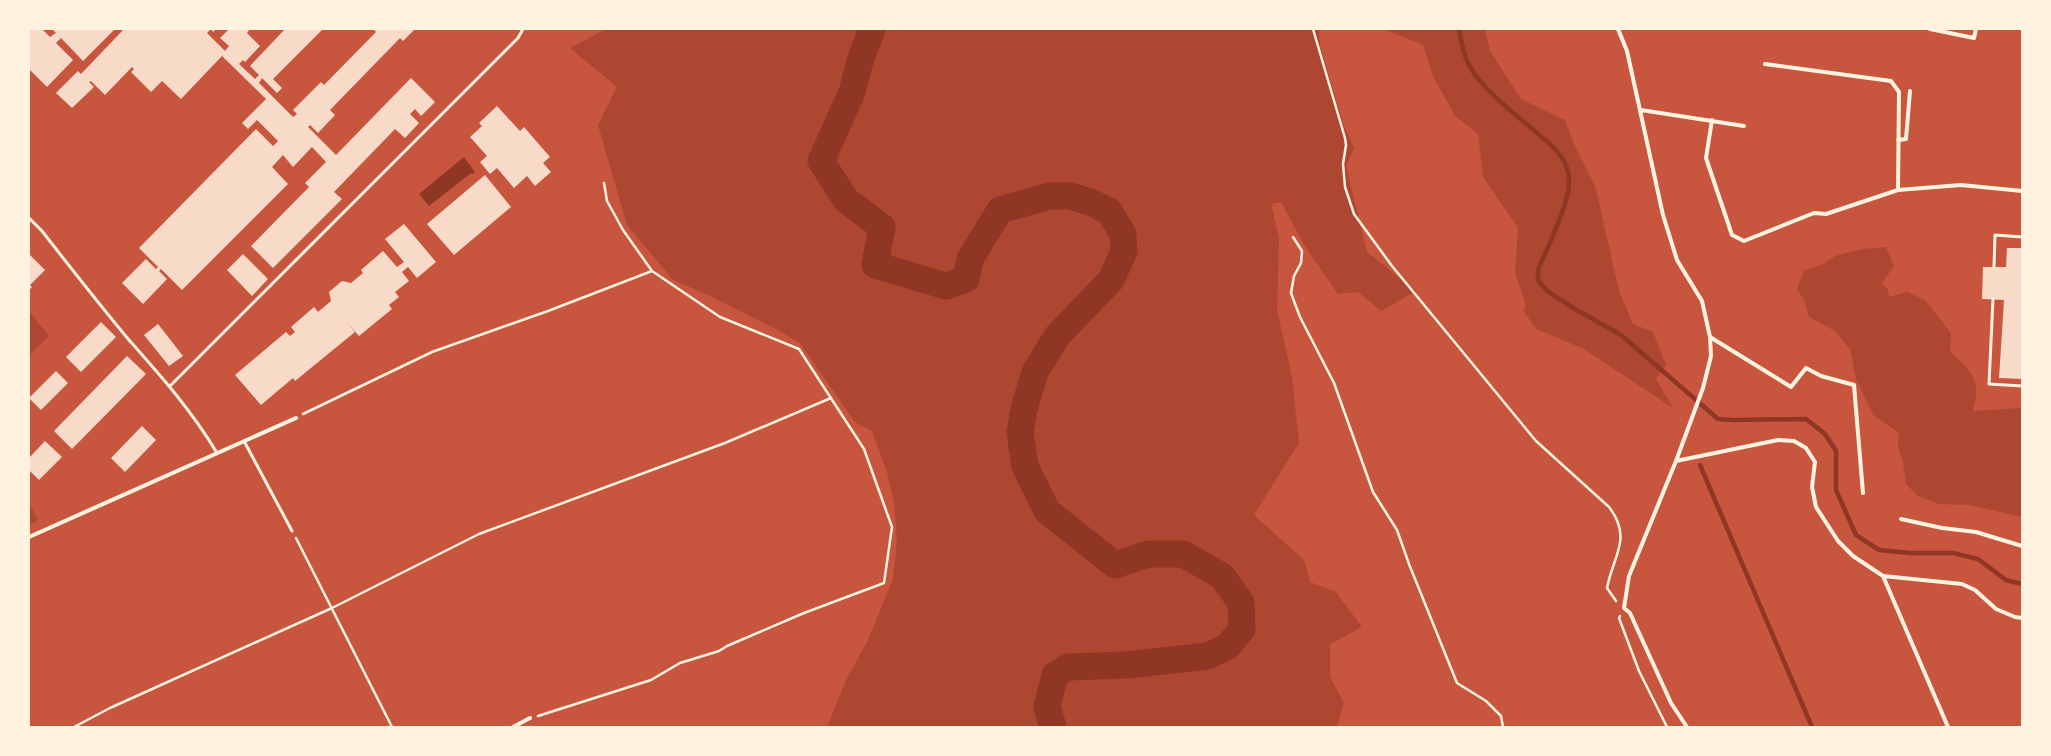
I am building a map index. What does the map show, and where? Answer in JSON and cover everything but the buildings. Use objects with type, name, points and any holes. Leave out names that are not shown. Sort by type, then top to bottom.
[{"type":"street","points":[[1618,29],[1627,51],[1657,188],[1677,260],[1702,301],[1710,337],[1711,356],[1703,388],[1676,461],[1629,576],[1624,608],[1630,613],[1671,703],[1687,727]]},
{"type":"street","points":[[1930,29],[1974,38],[1976,29]]},
{"type":"street","points":[[1765,64],[1891,81],[1899,92],[1898,190]]},
{"type":"street","points":[[1898,140],[1906,139],[1910,91]]},
{"type":"street","points":[[1641,110],[1744,126]]},
{"type":"street","points":[[1712,120],[1706,158],[1732,235],[1744,241],[1814,213],[1826,214],[1898,190],[1961,185],[2022,191]]},
{"type":"street","points":[[1710,337],[1792,387],[1806,368],[1822,376],[1854,385],[1863,493]]},
{"type":"street","points":[[29,537],[296,418]]},
{"type":"street","points":[[1676,461],[1778,440],[1794,441],[1806,448],[1815,462],[1812,488],[1816,507],[1838,542],[1853,556],[1883,576],[1962,584],[1975,590],[1996,609],[2015,617],[2022,618]]},
{"type":"street","points":[[1901,519],[1942,528],[1976,532],[2022,546]]},
{"type":"street","points":[[1883,576],[1948,727]]},
{"type":"street","points":[[513,727],[530,718]]},
{"type":"lane","points":[[170,386],[513,43],[523,29]]},
{"type":"lane","points":[[29,218],[42,231],[128,338],[170,386],[201,427],[217,452]]},
{"type":"lane","points":[[1994,267],[1995,235],[2022,237]]},
{"type":"lane","points":[[1993,299],[1989,384],[2022,386]]},
{"type":"lane","points":[[244,441],[292,531]]},
{"type":"path","points":[[1313,29],[1345,138],[1346,146],[1343,164],[1345,187],[1354,214],[1392,266],[1536,441],[1608,507],[1615,516],[1621,530],[1621,544],[1610,574],[1607,588],[1612,597],[1624,608],[1619,618],[1639,671],[1667,727]]},
{"type":"path","points":[[530,718],[651,680],[680,663],[719,651],[727,646],[804,613],[884,584],[892,527],[864,449],[846,418],[799,349],[720,317],[652,271],[623,230],[607,201],[604,183]]},
{"type":"path","points":[[1293,237],[1302,251],[1301,263],[1294,276],[1291,293],[1300,317],[1334,383],[1372,492],[1397,530],[1409,564],[1457,683],[1486,701],[1501,716],[1504,727]]},
{"type":"path","points":[[296,418],[432,352],[548,311],[652,271]]},
{"type":"path","points":[[74,727],[117,705],[332,608],[479,534],[725,443],[831,398]]},
{"type":"path","points":[[292,531],[392,727]]},
{"type":"shaded area","points":[[606,29],[1319,29],[1320,45],[1343,124],[1354,148],[1346,166],[1367,252],[1416,291],[1381,311],[1358,292],[1338,294],[1304,245],[1281,202],[1271,204],[1279,237],[1277,310],[1292,377],[1299,443],[1254,515],[1304,560],[1310,582],[1336,592],[1362,627],[1330,644],[1330,677],[1344,703],[1337,727],[827,727],[846,680],[867,642],[893,579],[897,541],[894,503],[887,472],[872,431],[855,422],[800,343],[776,329],[708,295],[673,280],[627,225],[598,125],[617,87],[570,48]]},
{"type":"shaded area","points":[[1383,29],[1485,29],[1490,51],[1521,99],[1565,120],[1574,144],[1596,189],[1619,291],[1633,324],[1653,332],[1666,365],[1656,379],[1673,408],[1584,349],[1536,329],[1523,310],[1526,305],[1515,272],[1518,228],[1483,177],[1478,134],[1455,116],[1433,76],[1423,45]]},
{"type":"shaded area","points":[[464,157],[475,172],[472,174],[471,173],[429,206],[419,194]]},
{"type":"shaded area","points":[[1886,247],[1894,266],[1882,283],[1888,290],[1889,297],[1907,292],[1925,300],[1951,333],[1950,352],[1967,368],[1975,383],[1976,394],[1973,411],[2022,408],[2022,517],[1970,505],[1939,504],[1918,496],[1906,484],[1903,462],[1898,447],[1899,433],[1873,415],[1856,379],[1850,349],[1835,331],[1809,317],[1804,300],[1797,289],[1804,271],[1825,263],[1835,256],[1862,249]]},
{"type":"shaded area","points":[[29,311],[49,336],[29,355]]},
{"type":"shaded area","points":[[29,503],[38,520],[29,525]]},
{"type":"waterway","points":[[872,29],[860,61],[852,92],[821,161],[846,200],[882,227],[875,265],[946,286],[966,279],[970,259],[1000,210],[1050,196],[1070,196],[1090,202],[1109,211],[1123,234],[1124,251],[1111,280],[1057,336],[1035,372],[1024,409],[1020,433],[1025,466],[1047,511],[1115,565],[1148,554],[1183,554],[1222,576],[1241,603],[1242,629],[1228,646],[1208,656],[1127,665],[1068,667],[1055,675],[1047,707],[1053,727]]},
{"type":"waterway","points":[[1459,29],[1465,56],[1475,75],[1506,107],[1551,145],[1566,164],[1569,188],[1558,224],[1538,270],[1538,280],[1547,291],[1621,335],[1718,419],[1806,419],[1825,434],[1836,451],[1836,490],[1856,535],[1879,550],[1910,553],[1953,553],[1978,559],[2006,580],[2022,584]]},
{"type":"waterway","points":[[1700,465],[1812,727]]}]
